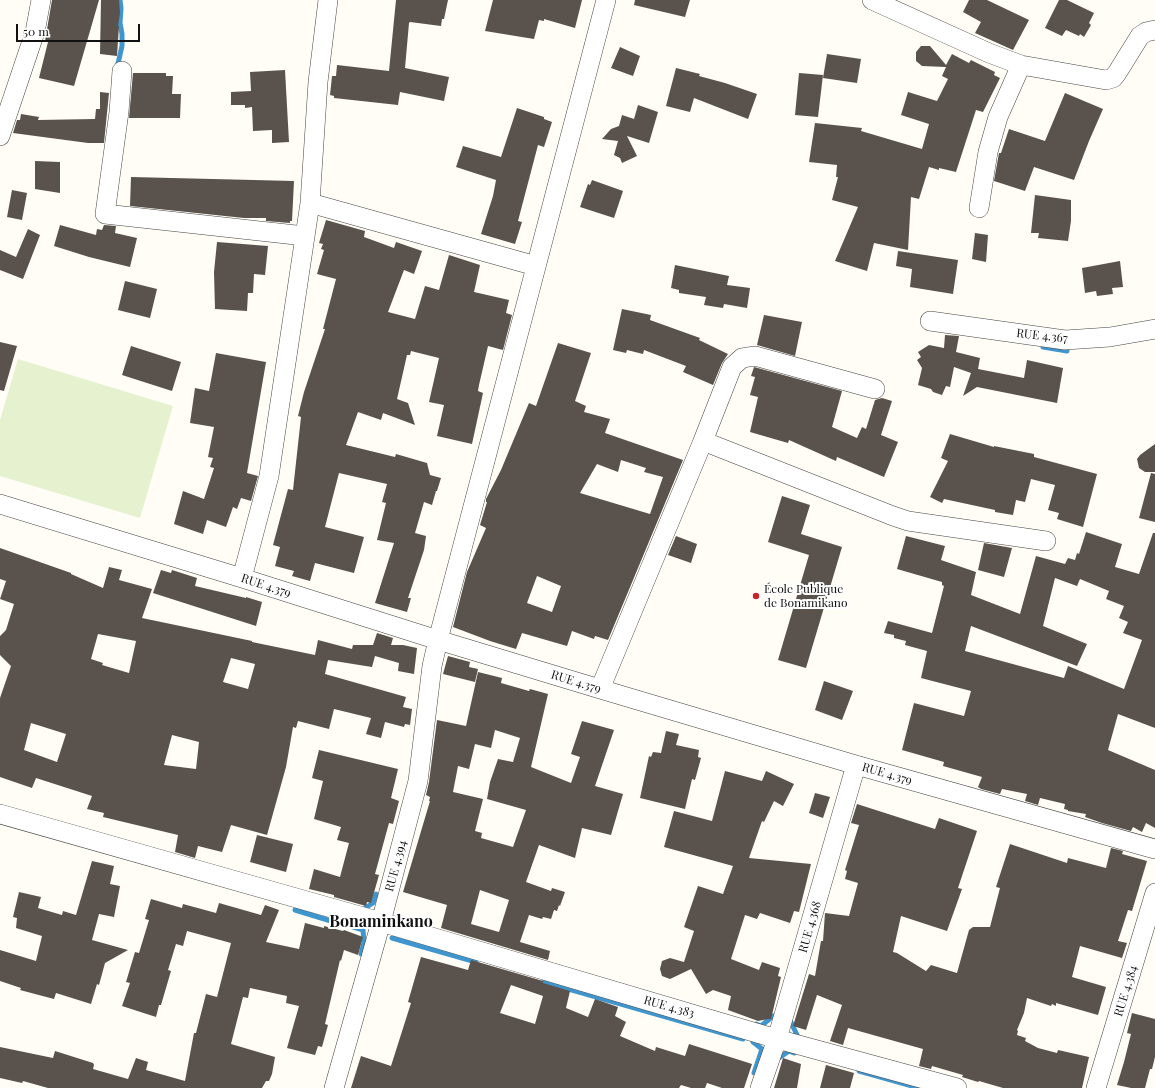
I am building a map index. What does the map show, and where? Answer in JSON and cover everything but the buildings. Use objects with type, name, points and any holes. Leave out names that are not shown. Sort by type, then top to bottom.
[{"type":"street","points":[[0,136],[34,32],[41,0]]},
{"type":"street","points":[[242,578],[269,476],[310,203],[318,82],[328,0]]},
{"type":"street","name":"RUE 4.394","points":[[334,1088],[381,922],[418,781],[432,666],[438,640],[606,0]]},
{"type":"street","points":[[872,0],[989,54],[1020,65],[1106,80],[1113,78],[1117,73],[1140,36],[1146,32],[1155,30]]},
{"type":"street","points":[[979,208],[988,152],[998,117],[1020,65]]},
{"type":"street","points":[[122,72],[120,112],[105,214],[305,236]]},
{"type":"street","points":[[310,203],[536,266]]},
{"type":"street","name":"RUE 4.367","points":[[930,321],[1065,340],[1110,337],[1155,329]]},
{"type":"street","points":[[600,689],[703,441],[732,366],[742,358],[755,356],[875,389]]},
{"type":"street","points":[[703,441],[900,518],[915,522],[1046,541]]},
{"type":"street","name":"RUE 4.379","points":[[0,504],[600,689],[856,765],[1155,849]]},
{"type":"street","name":"RUE 4.368","points":[[760,1088],[777,1039],[856,765]]},
{"type":"street","name":"RUE 4.383","points":[[0,814],[381,922],[777,1039],[957,1088]]},
{"type":"street","name":"RUE 4.384","points":[[1096,1088],[1155,893]]},
{"type":"green space","points":[[18,359],[173,406],[140,518],[0,476],[0,420]]},
{"type":"waterway","points":[[117,68],[122,46],[120,0]]},
{"type":"waterway","points":[[1043,347],[1067,351]]},
{"type":"waterway","points":[[365,908],[373,903],[376,894]]},
{"type":"waterway","points":[[295,910],[331,921]]},
{"type":"waterway","points":[[341,923],[363,930],[364,943],[361,954]]},
{"type":"waterway","points":[[392,938],[476,962]]},
{"type":"waterway","points":[[544,982],[743,1039]]},
{"type":"waterway","points":[[756,1024],[761,1026],[773,1016]]},
{"type":"waterway","points":[[789,1018],[797,1035]]},
{"type":"waterway","points":[[753,1042],[762,1049],[754,1073]]},
{"type":"waterway","points":[[776,1060],[789,1051],[794,1053]]},
{"type":"waterway","points":[[859,1071],[919,1088]]},
{"type":"place","name":"École Publique de Bonamikano","points":[[756,596]]},
{"type":"district","name":"Bonaminkano","points":[[381,922]]}]
